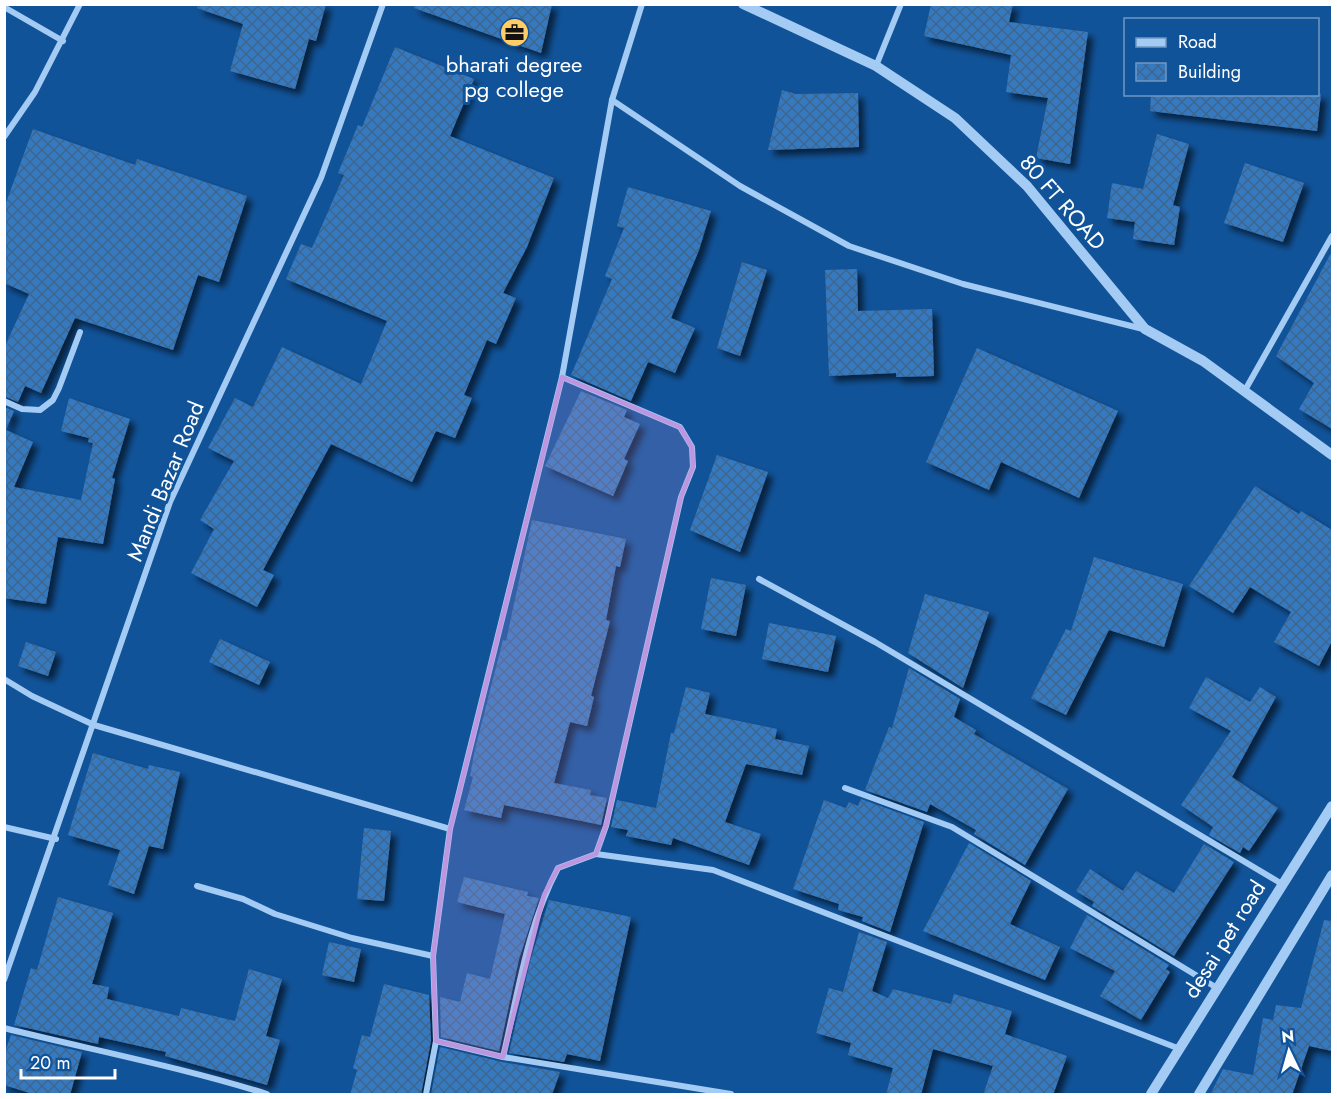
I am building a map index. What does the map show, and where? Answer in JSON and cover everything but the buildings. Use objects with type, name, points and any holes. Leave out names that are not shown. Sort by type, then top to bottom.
[{"type":"street","points":[[4,137],[35,92],[80,4]]},
{"type":"street","name":"Mandi Bazar Road","points":[[4,980],[56,839],[170,502],[321,178],[383,4]]},
{"type":"street","points":[[426,1095],[436,1041],[433,956],[450,829],[561,377],[612,100],[642,4]]},
{"type":"street","name":"80 FT ROAD","points":[[743,4],[876,66],[955,118],[1027,186],[1144,329],[1203,361],[1332,455]]},
{"type":"street","points":[[876,66],[901,4]]},
{"type":"street","points":[[4,7],[63,41]]},
{"type":"street","points":[[612,100],[740,186],[849,246],[963,284],[1144,329]]},
{"type":"street","points":[[1244,392],[1332,236]]},
{"type":"street","points":[[4,401],[22,409],[40,410],[53,400],[80,332]]},
{"type":"street","points":[[561,377],[680,427],[692,447],[693,467],[681,497],[606,826],[596,854]]},
{"type":"street","points":[[759,579],[875,642],[1282,884]]},
{"type":"street","points":[[4,679],[32,696],[94,725],[450,829]]},
{"type":"street","points":[[845,788],[952,828],[1217,988]]},
{"type":"street","name":"desai pet road","points":[[1151,1095],[1282,884],[1300,861],[1332,806]]},
{"type":"street","points":[[4,827],[56,839]]},
{"type":"street","points":[[503,1057],[534,924],[544,895],[558,868],[596,854],[713,870],[1180,1049]]},
{"type":"street","points":[[1198,1095],[1332,877]]},
{"type":"street","points":[[197,886],[243,898],[275,914],[352,938],[433,956]]},
{"type":"street","points":[[4,1028],[136,1061],[208,1076],[267,1095]]},
{"type":"street","points":[[436,1041],[503,1057],[730,1095]]},
{"type":"highlighted area","points":[[562,377],[680,427],[692,447],[693,467],[681,497],[606,826],[596,854],[558,868],[544,895],[503,1057],[436,1041],[433,956],[450,829]]},
{"type":"place","name":"bharati degree pg college","points":[[514,32]]}]
